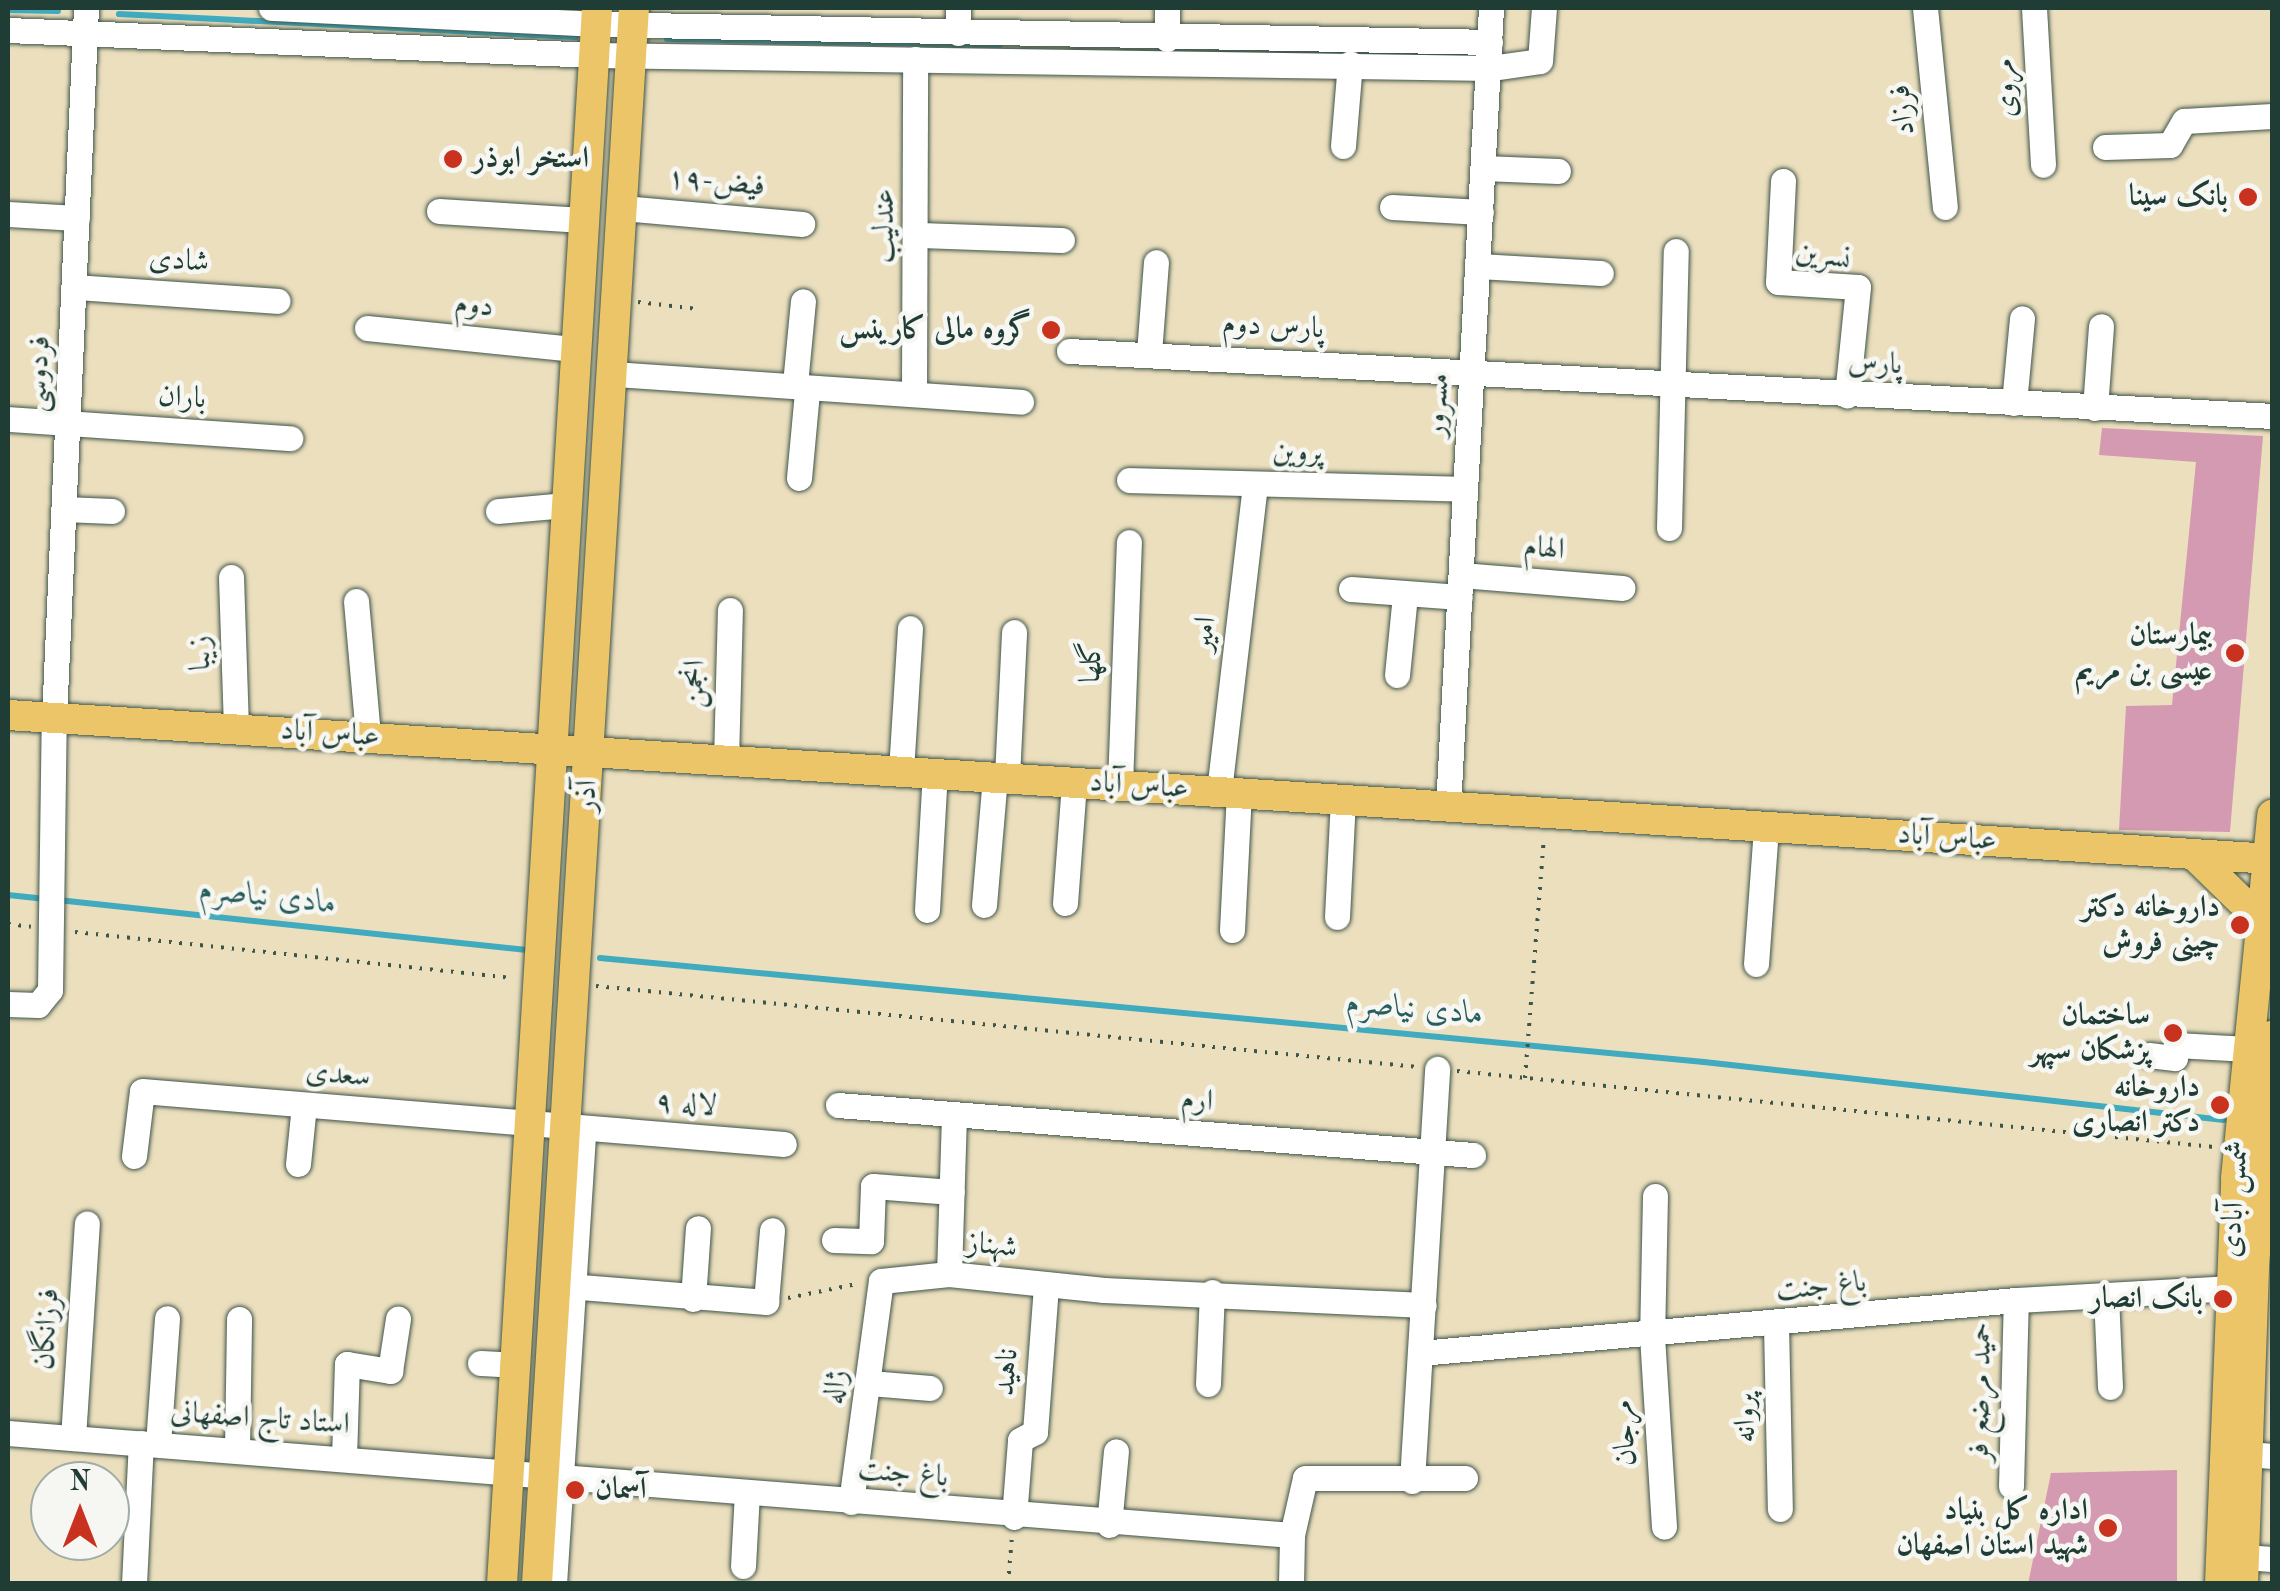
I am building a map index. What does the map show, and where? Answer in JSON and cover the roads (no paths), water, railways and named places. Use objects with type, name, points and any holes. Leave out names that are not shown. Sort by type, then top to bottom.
[{"type":"main road","name":"آذر","points":[[502,1584],[596,29]]},
{"type":"main road","name":"آذر","points":[[537,1584],[553,1473],[574,1130],[577,984],[590,751],[640,29]]},
{"type":"main road","name":"عباس آباد","points":[[8,715],[2271,859]]},
{"type":"main road","name":"شمس آبادی","points":[[2220,1584],[2249,1455],[2263,1268],[2262,920],[2271,859],[2272,815]]},
{"type":"main road","points":[[2193,854],[2262,920]]},
{"type":"main road","points":[[538,981],[577,984]]},
{"type":"main road","name":"شمس آبادی","points":[[2253,1566],[2249,1455],[2229,1288],[2238,1150],[2260,1043]]},
{"type":"street","points":[[272,8],[596,29]]},
{"type":"street","points":[[1167,8],[1167,39]]},
{"type":"street","name":"مسرور","points":[[1448,808],[1491,8]]},
{"type":"street","points":[[8,30],[86,20],[640,29],[958,20],[1167,39],[1490,55],[1540,61],[1544,8]]},
{"type":"street","name":"فرزاد","points":[[1925,8],[1945,207]]},
{"type":"street","name":"مروی","points":[[2034,8],[2043,165]]},
{"type":"street","name":"فردوسی","points":[[8,1004],[46,1002],[54,866],[54,718],[86,20]]},
{"type":"street","points":[[640,29],[915,59],[1350,63],[1490,55]]},
{"type":"street","name":"عندلیب","points":[[914,392],[918,235],[915,59]]},
{"type":"street","points":[[1342,146],[1350,63]]},
{"type":"street","points":[[2105,147],[2170,145],[2184,121],[2272,116]]},
{"type":"street","points":[[1483,168],[1558,171]]},
{"type":"street","name":"نسرین","points":[[1783,181],[1778,282],[1858,287],[1847,395]]},
{"type":"street","points":[[1392,207],[1481,212]]},
{"type":"street","name":"۱۹-فیض","points":[[629,208],[802,224]]},
{"type":"street","name":"آذر","points":[[619,374],[629,301],[629,208]]},
{"type":"street","points":[[439,211],[583,220]]},
{"type":"street","points":[[8,214],[77,218]]},
{"type":"street","points":[[918,235],[1062,240]]},
{"type":"street","points":[[1669,528],[1676,251]]},
{"type":"street","points":[[1149,353],[1156,262]]},
{"type":"street","points":[[1478,266],[1601,273]]},
{"type":"street","name":"شادی","points":[[75,287],[278,301]]},
{"type":"street","points":[[800,478],[803,301]]},
{"type":"street","points":[[2014,403],[2022,318]]},
{"type":"street","points":[[2095,408],[2101,326]]},
{"type":"street","name":"دوم","points":[[367,328],[575,348]]},
{"type":"street","name":"پارس دوم","points":[[1068,351],[1474,370]]},
{"type":"street","name":"پارس","points":[[1474,370],[1672,388],[2272,416]]},
{"type":"street","points":[[619,374],[1021,402]]},
{"type":"street","name":"باران","points":[[8,419],[290,438]]},
{"type":"street","name":"پروین","points":[[1128,480],[1464,490]]},
{"type":"street","name":"امیر","points":[[1232,930],[1229,792],[1254,485]]},
{"type":"street","points":[[498,511],[565,505]]},
{"type":"street","points":[[64,509],[112,511]]},
{"type":"street","name":"گلها","points":[[1120,784],[1128,542]]},
{"type":"street","name":"زیبا","points":[[231,576],[236,728]]},
{"type":"street","name":"الهام","points":[[1352,589],[1405,595],[1460,586],[1622,588]]},
{"type":"street","points":[[1397,676],[1405,595]]},
{"type":"street","points":[[356,601],[368,736]]},
{"type":"street","name":"انجمن","points":[[726,760],[730,610]]},
{"type":"street","points":[[900,771],[910,628]]},
{"type":"street","points":[[984,905],[1014,632]]},
{"type":"street","points":[[928,910],[936,773]]},
{"type":"street","points":[[1065,903],[1074,782]]},
{"type":"street","points":[[1336,916],[1344,800]]},
{"type":"street","points":[[1756,964],[1766,827]]},
{"type":"street","points":[[2149,1055],[2175,1058],[2176,1044],[2260,1043]]},
{"type":"street","points":[[1412,1481],[1437,1069]]},
{"type":"street","name":"سعدی","points":[[134,1156],[142,1091],[574,1130]]},
{"type":"street","points":[[298,1164],[304,1104]]},
{"type":"street","name":"ارم","points":[[838,1104],[1472,1155]]},
{"type":"street","points":[[949,1274],[954,1114]]},
{"type":"street","name":"۹ لاله","points":[[574,1130],[784,1144]]},
{"type":"street","points":[[834,1240],[871,1241],[873,1186],[952,1192]]},
{"type":"street","name":"مرجان","points":[[1655,1196],[1652,1336],[1664,1527]]},
{"type":"street","name":"فرزانگان","points":[[73,1438],[87,1224]]},
{"type":"street","points":[[693,1300],[698,1228]]},
{"type":"street","points":[[564,1286],[693,1300],[766,1302],[772,1230]]},
{"type":"street","name":"شهناز","points":[[882,1281],[949,1274],[1046,1284],[1424,1305]]},
{"type":"street","name":"ژاله","points":[[851,1502],[882,1281]]},
{"type":"street","name":"ناهید","points":[[1014,1516],[1020,1440],[1034,1432],[1046,1284]]},
{"type":"street","name":"باغ جنت","points":[[1420,1354],[1652,1336],[2016,1300],[2229,1288]]},
{"type":"street","points":[[1208,1384],[1212,1292]]},
{"type":"street","points":[[2106,1295],[2110,1387]]},
{"type":"street","name":"حمید مرضع فر","points":[[2011,1486],[2016,1300]]},
{"type":"street","points":[[134,1584],[167,1318]]},
{"type":"street","points":[[237,1450],[239,1319]]},
{"type":"street","points":[[344,1458],[347,1364],[390,1371],[398,1319]]},
{"type":"street","name":"پروانه","points":[[1776,1324],[1780,1510]]},
{"type":"street","points":[[480,1363],[514,1365]]},
{"type":"street","points":[[870,1383],[930,1388]]},
{"type":"street","name":"استاد تاج اصفهانی","points":[[8,1433],[508,1471]]},
{"type":"street","points":[[1109,1525],[1116,1451]]},
{"type":"street","name":"باغ جنت","points":[[508,1471],[1109,1525],[1292,1535]]},
{"type":"street","name":"آذر","points":[[553,1473],[554,1584]]},
{"type":"street","points":[[1291,1584],[1292,1535],[1305,1478],[1465,1478]]},
{"type":"street","points":[[743,1566],[747,1492]]},
{"type":"waterway","points":[[8,10],[58,11]]},
{"type":"waterway","points":[[119,14],[575,37]]},
{"type":"waterway","points":[[667,39],[1000,45]]},
{"type":"waterway","name":"مادی نیاصرم","points":[[8,895],[46,899]]},
{"type":"waterway","name":"مادی نیاصرم","points":[[58,900],[524,950]]},
{"type":"waterway","name":"مادی نیاصرم","points":[[600,958],[1704,1062],[2224,1120]]},
{"type":"place","name":"استخر ابوذر","points":[[453,159]]},
{"type":"place","name":"بانک سینا","points":[[2248,197]]},
{"type":"place","name":"گروه مالی کارینس","points":[[1051,330]]},
{"type":"place","name":"بیمارستان عیسی بن مریم","points":[[2235,653]]},
{"type":"place","name":"داروخانه دکتر چینی فروش","points":[[2240,925]]},
{"type":"place","name":"ساختمان پزشکان سپهر","points":[[2173,1033]]},
{"type":"place","name":"داروخانه دکتر انصاری","points":[[2220,1105]]},
{"type":"place","name":"بانک انصار","points":[[2223,1299]]},
{"type":"place","name":"آسمان","points":[[575,1490]]},
{"type":"place","name":"اداره کل بنیاد شهید استان اصفهان","points":[[2108,1528]]}]
